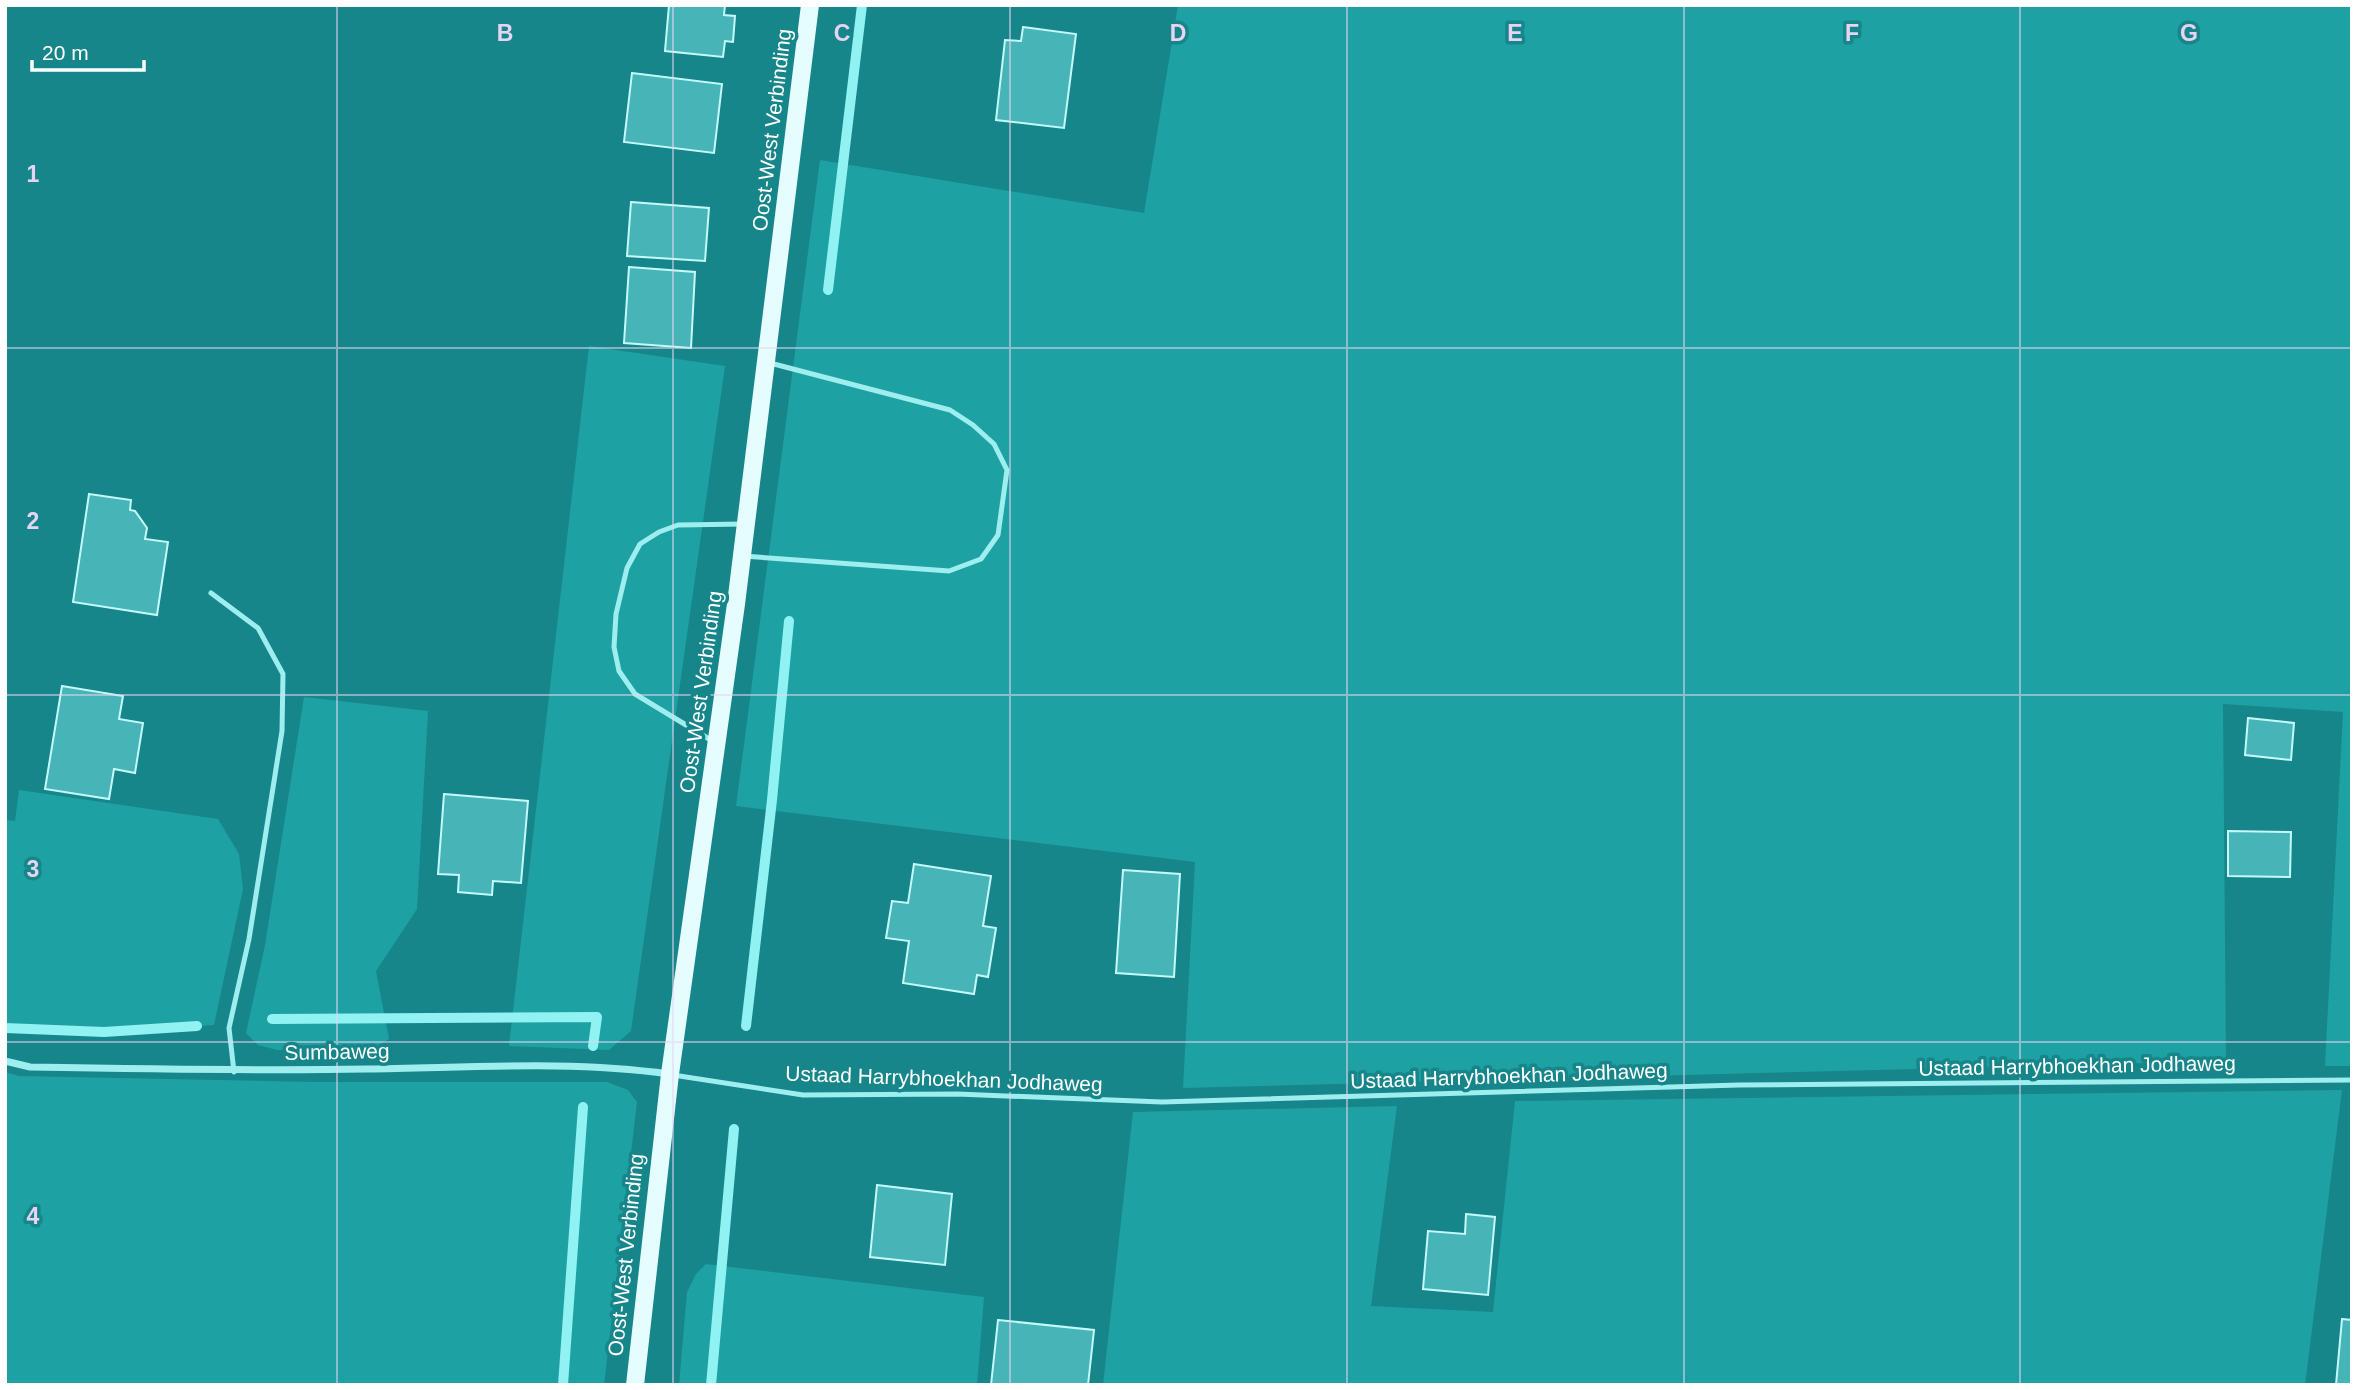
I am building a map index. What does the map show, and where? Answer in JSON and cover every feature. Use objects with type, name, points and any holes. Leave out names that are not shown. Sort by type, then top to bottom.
[{"type":"main road","name":"Oost-West Verbinding","points":[[635,1385],[670,1074],[742,556],[810,5]]},
{"type":"street","name":"Sumbaweg","points":[[5,1061],[30,1067],[234,1072],[515,1067],[625,1068],[670,1074]]},
{"type":"lane","points":[[742,556],[949,571],[981,559],[998,534],[1007,470],[994,444],[973,425],[950,410],[767,362]]},
{"type":"lane","points":[[716,744],[635,694],[619,671],[614,647],[616,614],[627,568],[640,544],[659,532],[678,525],[746,524]]},
{"type":"lane","points":[[211,593],[258,628],[283,674],[282,731],[249,939],[229,1028],[234,1072]]},
{"type":"lane","name":"Ustaad Harrybhoekhan Jodhaweg","points":[[670,1074],[803,1095],[957,1094],[1162,1102],[1739,1086],[2352,1080]]},
{"type":"green space","points":[[1178,5],[2352,5],[2352,1066],[2325,1066],[2343,712],[2223,704],[2226,1061],[1183,1088],[1195,862],[736,806],[820,160],[1144,213]]},
{"type":"green space","points":[[589,346],[725,366],[631,1031],[609,1050],[509,1046]]},
{"type":"green space","points":[[304,697],[428,711],[417,909],[376,971],[389,1039],[373,1049],[277,1050],[258,1045],[246,1033],[265,945]]},
{"type":"green space","points":[[19,790],[218,819],[239,854],[243,889],[214,1025],[104,1032],[5,1028],[5,820],[15,821]]},
{"type":"green space","points":[[5,1072],[19,1076],[316,1082],[607,1082],[628,1090],[637,1102],[604,1385],[5,1385]]},
{"type":"green space","points":[[2342,1090],[2305,1385],[1103,1385],[1133,1112],[1397,1106],[1371,1306],[1493,1312],[1515,1101]]},
{"type":"green space","points":[[706,1264],[984,1297],[977,1385],[679,1385],[687,1292],[696,1274]]},
{"type":"building","points":[[669,5],[725,5],[724,15],[735,16],[733,42],[725,41],[723,57],[665,51]]},
{"type":"building","points":[[1023,27],[1076,34],[1064,128],[996,120],[1005,40],[1021,41]]},
{"type":"building","points":[[632,73],[722,84],[714,153],[624,142]]},
{"type":"building","points":[[631,202],[709,208],[705,261],[627,256]]},
{"type":"building","points":[[629,267],[695,272],[691,348],[624,343]]},
{"type":"building","points":[[89,494],[131,500],[130,510],[135,511],[147,528],[145,539],[168,542],[157,615],[73,602]]},
{"type":"building","points":[[62,686],[123,696],[119,719],[143,723],[135,773],[114,769],[109,799],[45,789]]},
{"type":"building","points":[[2248,718],[2294,723],[2291,760],[2245,755]]},
{"type":"building","points":[[444,794],[528,801],[521,883],[493,881],[492,895],[458,892],[459,875],[438,874]]},
{"type":"building","points":[[2228,831],[2291,832],[2290,877],[2228,876]]},
{"type":"building","points":[[914,864],[991,876],[983,926],[996,928],[988,977],[977,975],[974,994],[903,983],[909,941],[886,938],[892,901],[908,903]]},
{"type":"building","points":[[1123,870],[1180,874],[1174,977],[1116,973]]},
{"type":"building","points":[[877,1185],[952,1194],[945,1265],[870,1257]]},
{"type":"building","points":[[1466,1214],[1495,1217],[1488,1295],[1423,1289],[1428,1231],[1465,1234]]},
{"type":"building","points":[[2342,1319],[2352,1320],[2352,1385],[2336,1385]]},
{"type":"building","points":[[998,1320],[1094,1330],[1088,1385],[991,1385]]},
{"type":"waterway","points":[[828,290],[862,5]]},
{"type":"waterway","points":[[746,1026],[789,621]]},
{"type":"waterway","points":[[272,1019],[597,1017],[593,1046]]},
{"type":"waterway","points":[[5,1028],[104,1032],[197,1026]]},
{"type":"waterway","points":[[563,1385],[583,1107]]},
{"type":"waterway","points":[[711,1385],[734,1129]]}]
